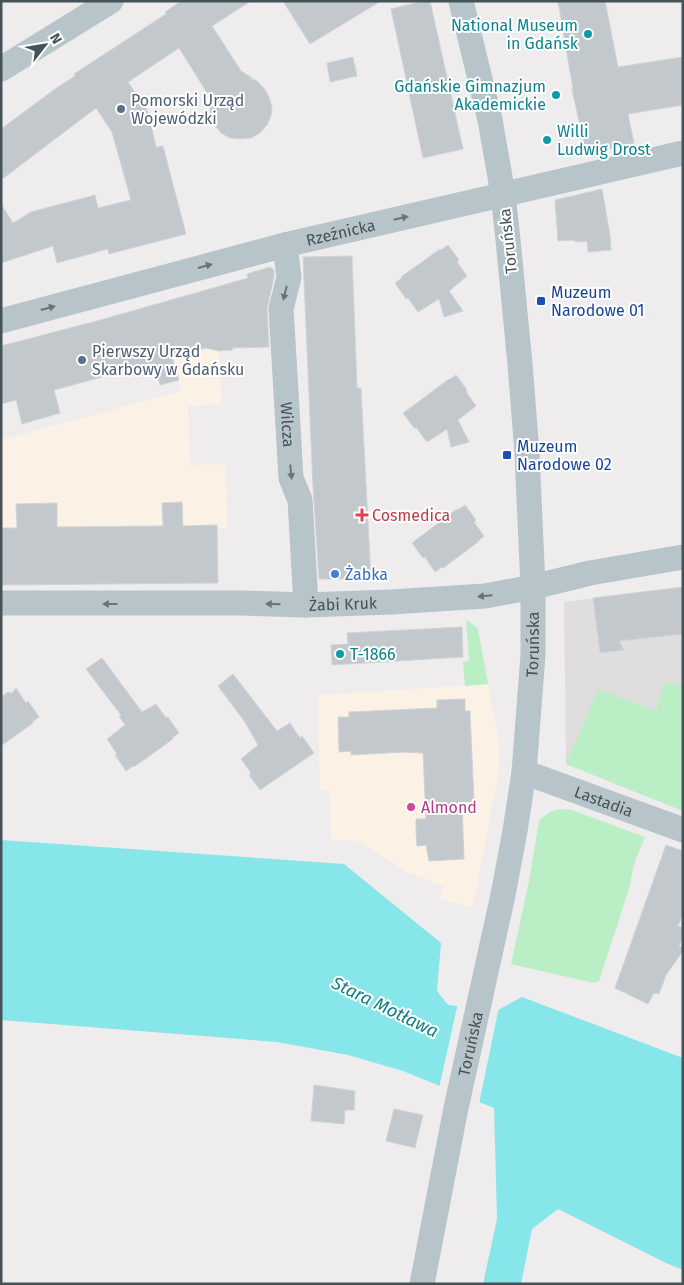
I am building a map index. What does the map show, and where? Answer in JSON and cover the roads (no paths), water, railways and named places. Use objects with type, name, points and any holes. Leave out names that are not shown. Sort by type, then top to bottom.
[{"type":"street","points":[[1,69],[111,1]]},
{"type":"street","name":"Toruńska","points":[[422,1284],[456,1108],[509,865],[524,772],[533,663],[533,587],[524,407],[503,194],[490,120],[461,1]]},
{"type":"street","name":"Rzeźnicka","points":[[1,321],[285,245],[683,153]]},
{"type":"street","name":"Wilcza","points":[[285,245],[289,278],[281,309],[284,368],[291,478],[300,500],[306,605]]},
{"type":"street","name":"Żabi Kruk","points":[[1,603],[242,603],[306,605],[485,596],[590,573],[683,557]]},
{"type":"street","name":"Lastadia","points":[[524,772],[683,830]]},
{"type":"water","name":"Stara Motława","points":[[1,840],[344,864],[441,943],[437,991],[448,1005],[498,1010],[522,997],[683,1058],[683,1270],[558,1209],[532,1229],[521,1284],[483,1284],[497,1219],[494,1108],[403,1071],[348,1055],[277,1042],[1,1020]]},
{"type":"place","name":"National Museum in Gdańsk","points":[[588,34]]},
{"type":"place","name":"Gdańskie Gimnazjum Akademickie","points":[[556,95]]},
{"type":"place","name":"Pomorski Urząd Wojewódzki","points":[[121,109]]},
{"type":"place","name":"Willi Ludwig Drost","points":[[547,140]]},
{"type":"place","name":"Muzeum Narodowe 01","points":[[541,301]]},
{"type":"place","name":"Pierwszy Urząd Skarbowy w Gdańsku","points":[[82,360]]},
{"type":"place","name":"Muzeum Narodowe 02","points":[[507,455]]},
{"type":"place","name":"Cosmedica","points":[[362,515]]},
{"type":"place","name":"Żabka","points":[[335,574]]},
{"type":"place","name":"T-1866","points":[[340,654]]},
{"type":"place","name":"Almond","points":[[411,807]]}]
